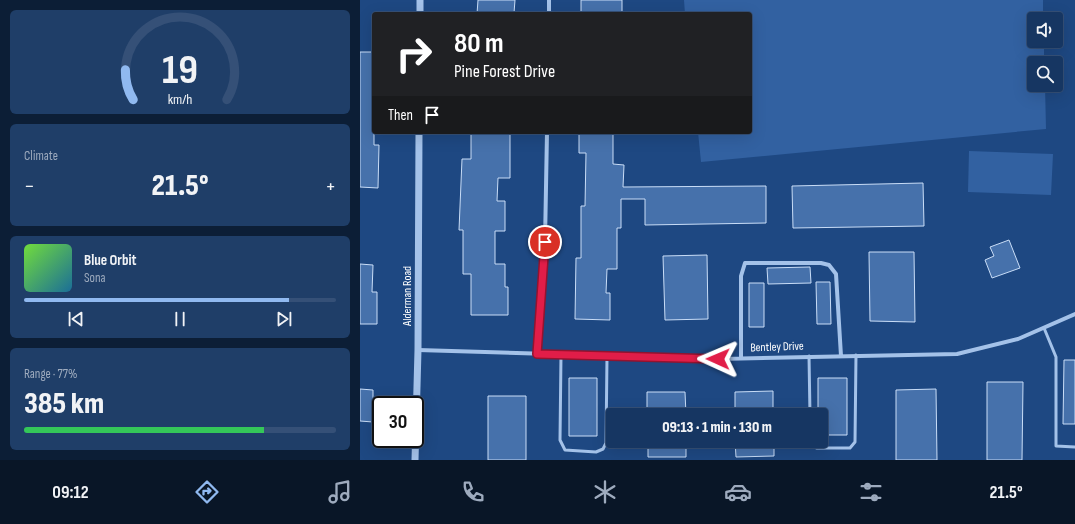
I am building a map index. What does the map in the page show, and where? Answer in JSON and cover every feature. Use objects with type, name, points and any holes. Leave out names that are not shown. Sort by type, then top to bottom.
[{"type":"street","points":[[420,0],[420,12]]},
{"type":"street","points":[[549,0],[549,12]]},
{"type":"street","name":"Alderman Road","points":[[415,460],[418,350],[419,134]]},
{"type":"street","points":[[537,354],[545,242],[547,134]]},
{"type":"street","points":[[741,358],[741,276],[745,263],[821,263],[829,265],[836,274],[841,356]]},
{"type":"street","name":"Bentley Drive","points":[[418,350],[472,350],[607,357],[741,358],[957,354],[1018,339],[1075,314]]},
{"type":"lane","points":[[1044,328],[1056,357],[1056,446],[1075,447]]},
{"type":"lane","points":[[561,355],[560,440],[562,446],[565,450],[596,452],[604,449],[606,443],[607,357]]},
{"type":"lane","points":[[828,448],[850,448],[853,447],[855,442],[856,355]]},
{"type":"lane","points":[[809,356],[810,408]]},
{"type":"shaded area","points":[[684,0],[1043,0],[1043,12],[1027,12],[1027,48],[1044,48],[1044,56],[1027,56],[1027,92],[1045,92],[1046,129],[701,162],[698,134],[752,134],[752,12],[685,12]]},
{"type":"shaded area","points":[[969,151],[1053,154],[1051,195],[968,192]]},
{"type":"building","points":[[478,0],[515,0],[514,12],[477,12]]},
{"type":"building","points":[[581,0],[622,0],[622,12],[581,12]]},
{"type":"building","points":[[360,52],[372,52],[372,134],[374,134],[374,145],[379,145],[378,188],[360,187]]},
{"type":"building","points":[[471,134],[510,134],[510,178],[498,178],[497,201],[505,201],[505,231],[495,231],[495,264],[505,264],[505,287],[508,287],[508,315],[471,315],[471,274],[463,274],[463,230],[459,230],[462,159],[471,159]]},
{"type":"building","points":[[579,134],[613,134],[613,164],[624,165],[623,187],[766,186],[766,223],[645,225],[645,199],[621,199],[621,228],[617,228],[617,269],[607,269],[606,293],[610,293],[610,320],[575,319],[576,258],[581,258],[581,206],[585,206],[586,153],[579,153]]},
{"type":"building","points":[[923,183],[924,226],[793,228],[792,186]]},
{"type":"building","points":[[1009,240],[1020,268],[992,278],[985,260],[994,256],[990,247]]},
{"type":"building","points":[[869,252],[914,252],[915,322],[870,321]]},
{"type":"building","points":[[707,255],[708,319],[665,320],[663,256]]},
{"type":"building","points":[[360,264],[373,265],[372,292],[377,292],[377,324],[360,324]]},
{"type":"building","points":[[810,267],[811,283],[768,284],[767,268]]},
{"type":"building","points":[[816,282],[830,282],[831,324],[817,324]]},
{"type":"building","points":[[749,283],[764,283],[764,327],[749,327]]},
{"type":"building","points":[[1064,360],[1075,360],[1075,424],[1063,424]]},
{"type":"building","points":[[569,378],[597,378],[597,436],[569,436]]},
{"type":"building","points":[[818,378],[847,378],[847,435],[828,435],[828,408],[818,408]]},
{"type":"building","points":[[987,382],[1023,382],[1022,460],[987,460]]},
{"type":"building","points":[[360,389],[373,390],[372,422],[360,421]]},
{"type":"building","points":[[936,389],[937,460],[896,460],[896,390]]},
{"type":"building","points":[[773,391],[773,408],[735,408],[735,392]]},
{"type":"building","points":[[647,392],[685,392],[686,408],[647,408]]},
{"type":"building","points":[[488,396],[526,396],[526,460],[488,460]]},
{"type":"building","points":[[648,448],[686,448],[686,457],[648,457]]},
{"type":"building","points":[[735,448],[774,448],[774,456],[736,457]]},
{"type":"route","points":[[545,242],[537,354],[718,359]]}]
